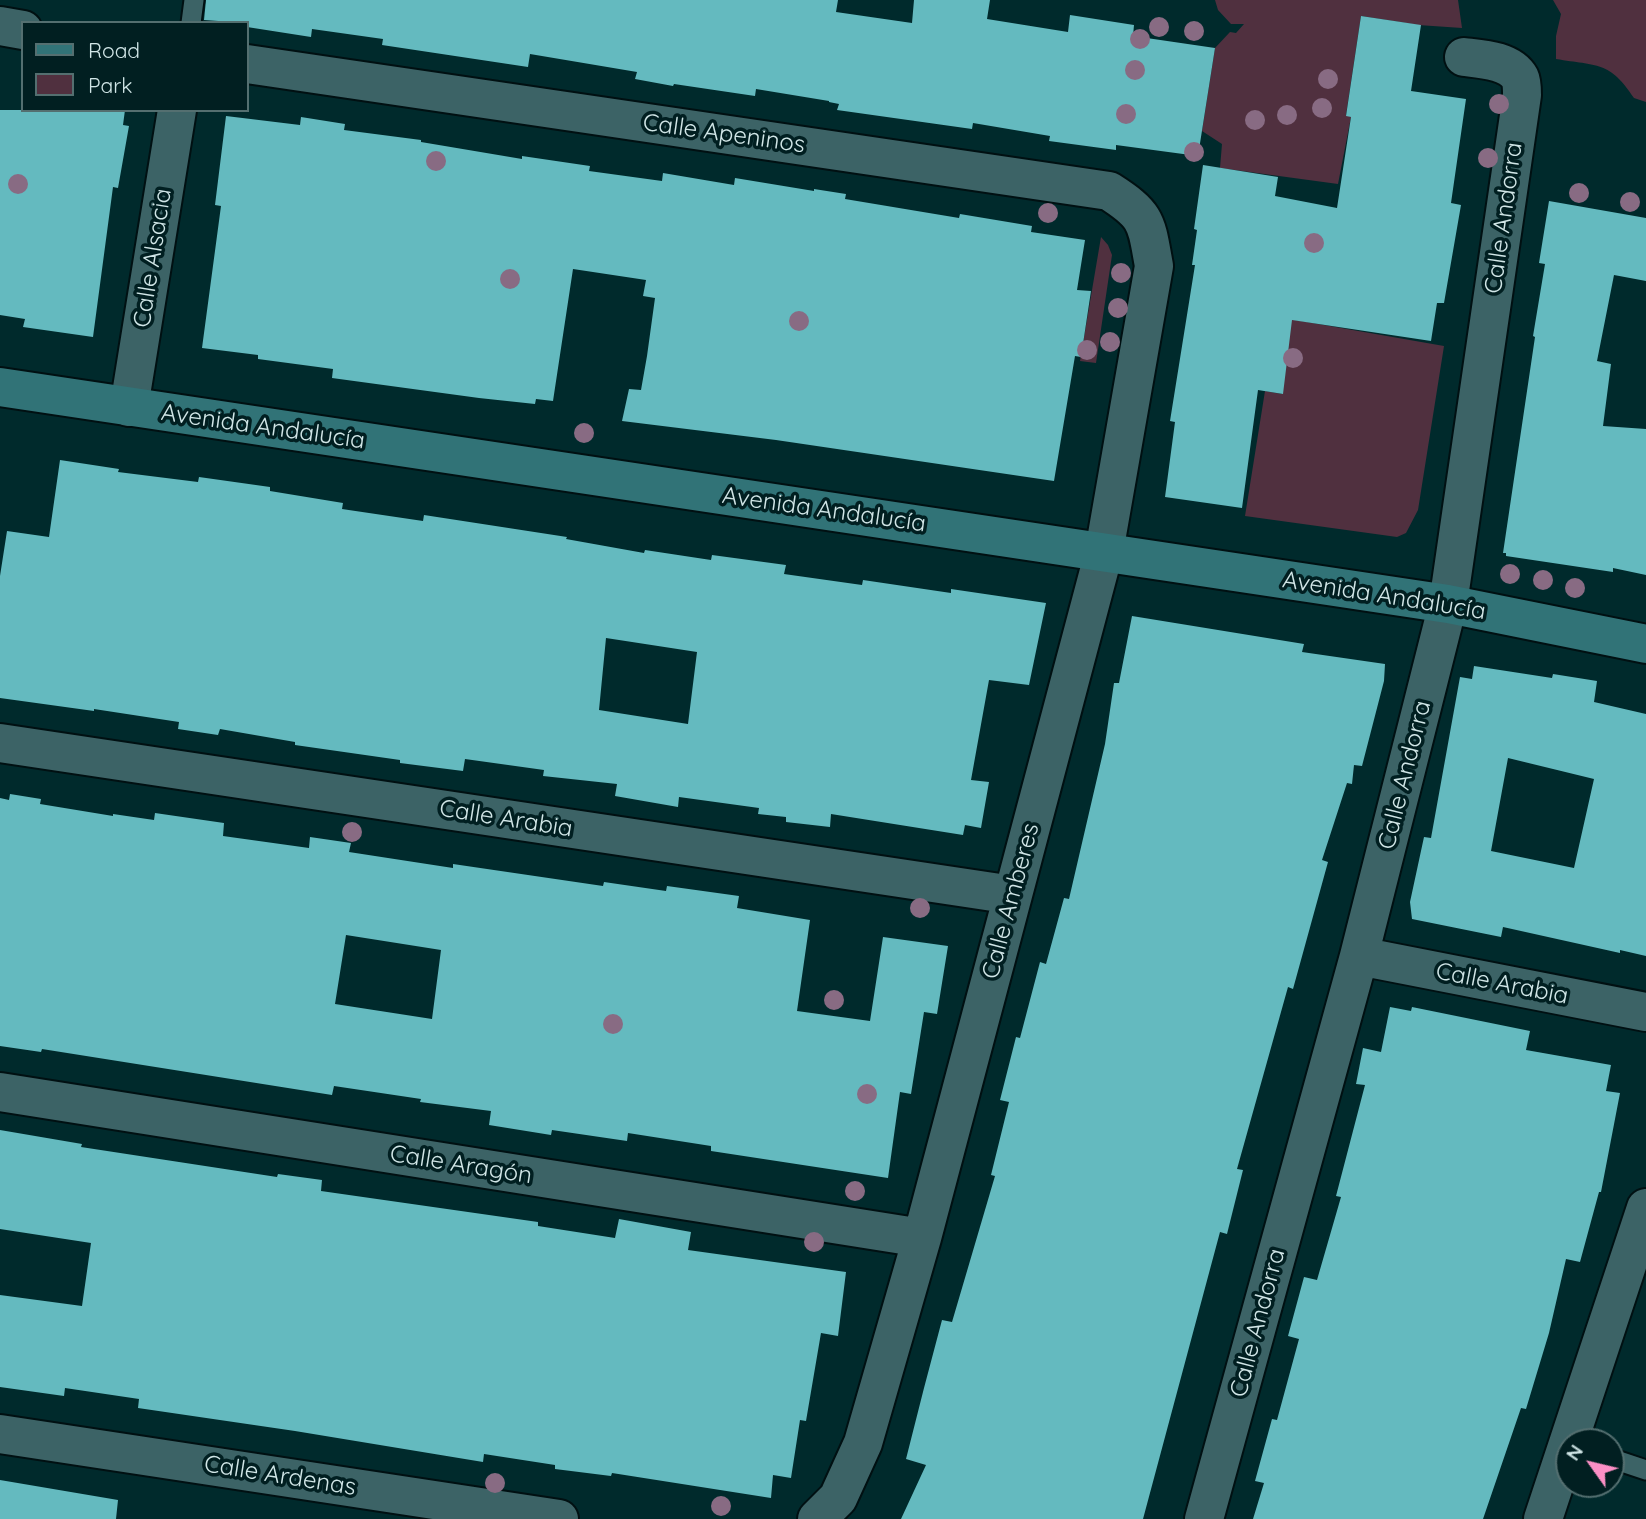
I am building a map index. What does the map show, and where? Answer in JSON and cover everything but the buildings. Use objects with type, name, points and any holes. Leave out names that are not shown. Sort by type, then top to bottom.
[{"type":"street","points":[[0,26],[21,30]]},
{"type":"street","name":"Calle Andorra","points":[[1204,1519],[1359,956],[1448,604],[1522,95],[1520,79],[1510,68],[1495,61],[1464,57]]},
{"type":"street","name":"Calle Apeninos","points":[[248,64],[1109,191],[1130,205],[1146,225],[1154,266]]},
{"type":"street","name":"Calle Alsacia","points":[[129,407],[177,112]]},
{"type":"street","name":"Calle Amberes","points":[[817,1519],[838,1498],[863,1443],[922,1238],[1104,552],[1154,266]]},
{"type":"street","name":"Avenida Andalucía","points":[[0,387],[1448,604],[1646,644]]},
{"type":"street","name":"Calle Arabia","points":[[0,743],[1013,895]]},
{"type":"street","name":"Calle Arabia","points":[[1359,956],[1646,1012]]},
{"type":"street","name":"Calle Aragón","points":[[0,1092],[922,1238]]},
{"type":"street","points":[[1543,1519],[1646,1208]]},
{"type":"street","name":"Calle Ardenas","points":[[0,1434],[559,1519]]},
{"type":"lane","points":[[191,21],[194,0]]},
{"type":"lane","points":[[1625,1463],[1646,1470]]},
{"type":"green space","points":[[1215,0],[1458,0],[1462,28],[1418,25],[1361,16],[1346,115],[1351,117],[1338,184],[1220,168],[1222,144],[1202,131],[1215,48],[1230,32],[1236,33],[1244,24],[1231,24],[1218,10]]},
{"type":"green space","points":[[1553,0],[1646,0],[1646,102],[1634,98],[1610,71],[1556,59],[1556,36],[1561,14]]},
{"type":"green space","points":[[1101,237],[1112,255],[1096,363],[1080,361]]},
{"type":"green space","points":[[1284,318],[1444,346],[1418,510],[1406,533],[1397,537],[1245,516],[1265,391],[1282,394]]}]
